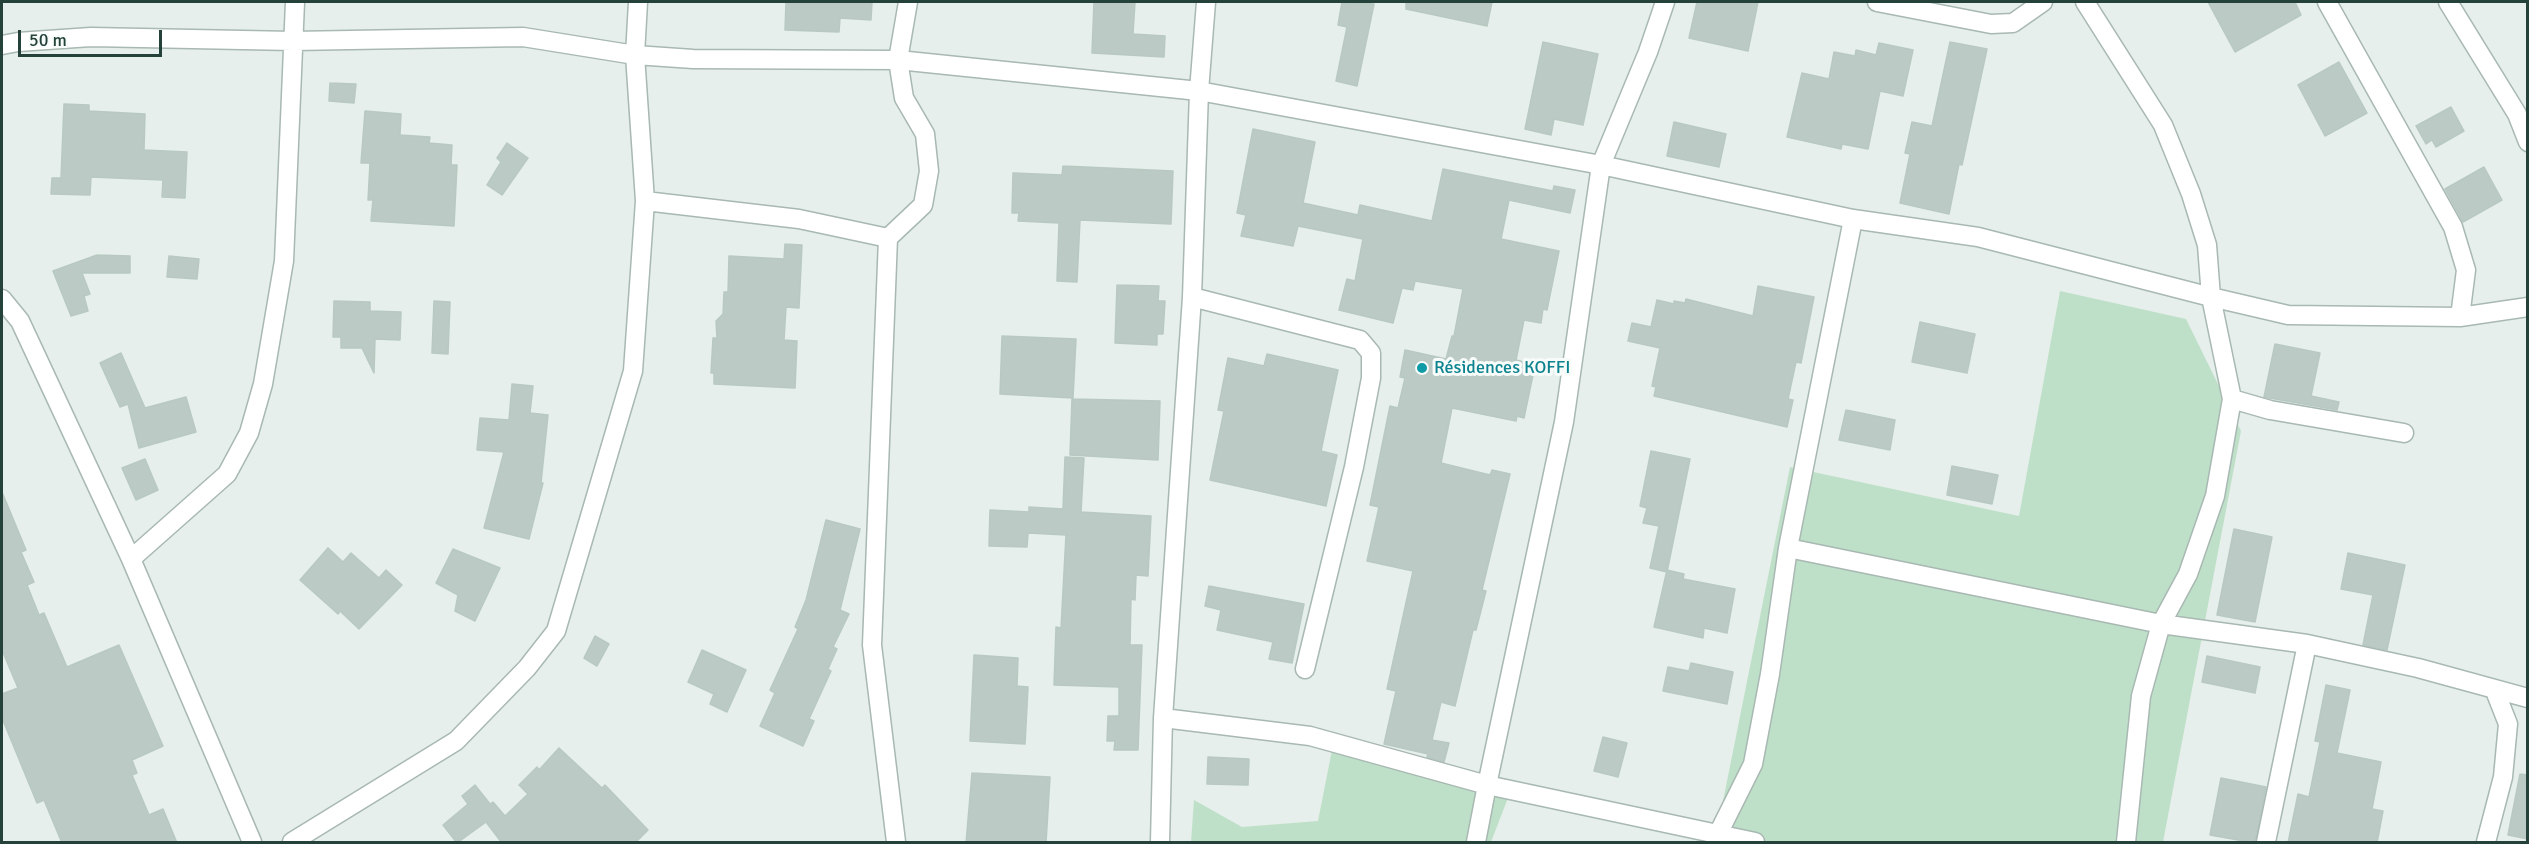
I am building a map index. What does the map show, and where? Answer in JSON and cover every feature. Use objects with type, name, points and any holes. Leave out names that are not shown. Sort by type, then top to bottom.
[{"type":"street","points":[[131,559],[228,474],[249,433],[263,384],[284,261],[295,2]]},
{"type":"street","points":[[292,843],[456,741],[527,668],[556,631],[633,371],[645,201],[635,55],[638,2]]},
{"type":"street","points":[[896,843],[872,645],[888,238],[923,205],[929,171],[925,134],[904,98],[898,60],[908,2]]},
{"type":"street","points":[[1160,843],[1163,718],[1192,297],[1199,91],[1206,2]]},
{"type":"street","points":[[1476,843],[1564,422],[1601,165],[1648,52],[1665,2]]},
{"type":"street","points":[[1877,2],[1991,24],[2013,23],[2043,2]]},
{"type":"street","points":[[2085,2],[2163,125],[2191,194],[2208,245],[2211,297],[2232,399],[2215,496],[2188,574],[2161,624],[2141,696],[2126,843]]},
{"type":"street","points":[[2327,2],[2453,227],[2466,270],[2460,317]]},
{"type":"street","points":[[2448,2],[2517,114],[2528,142]]},
{"type":"street","points":[[2,45],[91,37],[293,41],[523,37],[635,55],[693,59],[898,60],[1199,91],[1601,165],[1853,219],[1978,237],[2288,315],[2460,317],[2528,307]]},
{"type":"street","points":[[645,201],[799,219],[888,238]]},
{"type":"street","points":[[1718,834],[1753,764],[1770,674],[1788,548],[1853,219]]},
{"type":"street","points":[[1192,297],[1360,340],[1371,353],[1371,378],[1354,466],[1305,669]]},
{"type":"street","points":[[2,299],[20,321],[131,559],[252,843]]},
{"type":"street","points":[[2232,399],[2270,410],[2404,433]]},
{"type":"street","points":[[1788,548],[2161,624],[2307,644],[2418,668],[2495,691],[2528,698]]},
{"type":"street","points":[[2266,843],[2307,644]]},
{"type":"street","points":[[2486,843],[2503,777],[2508,724],[2495,691]]},
{"type":"street","points":[[1163,718],[1310,736],[1487,785],[1755,843]]},
{"type":"green space","points":[[2060,291],[2186,319],[2241,431],[2163,842],[1744,842],[1716,836],[1790,467],[2019,516]]},
{"type":"green space","points":[[1332,750],[1511,790],[1491,842],[1191,842],[1194,800],[1242,827],[1318,821]]},
{"type":"building","points":[[786,2],[872,2],[871,20],[840,18],[839,32],[785,30]]},
{"type":"building","points":[[1094,2],[1135,2],[1133,34],[1165,36],[1164,57],[1092,53]]},
{"type":"building","points":[[1342,2],[1374,4],[1357,86],[1336,81],[1347,27],[1338,25]]},
{"type":"building","points":[[1406,2],[1492,2],[1487,26],[1406,9]]},
{"type":"building","points":[[1697,2],[1758,2],[1748,51],[1689,38]]},
{"type":"building","points":[[2208,2],[2295,2],[2301,15],[2235,52]]},
{"type":"building","points":[[1543,42],[1598,54],[1583,125],[1554,119],[1551,135],[1525,129]]},
{"type":"building","points":[[1950,42],[1987,49],[1949,214],[1900,203],[1910,154],[1905,153],[1912,122],[1932,126]]},
{"type":"building","points":[[1879,43],[1913,50],[1903,96],[1880,91],[1868,149],[1842,144],[1841,149],[1787,137],[1802,73],[1829,79],[1834,52],[1855,56],[1856,50],[1876,55]]},
{"type":"building","points":[[2339,62],[2367,113],[2325,136],[2298,85]]},
{"type":"building","points":[[330,83],[356,84],[354,103],[329,101]]},
{"type":"building","points":[[64,104],[89,105],[89,111],[145,114],[144,150],[187,152],[185,198],[162,197],[163,180],[91,177],[90,195],[51,194],[52,178],[61,178]]},
{"type":"building","points":[[2451,107],[2464,131],[2436,147],[2432,140],[2426,144],[2416,126]]},
{"type":"building","points":[[365,111],[401,114],[400,135],[430,137],[429,143],[452,145],[451,165],[457,165],[454,226],[371,221],[373,200],[368,200],[370,163],[361,163]]},
{"type":"building","points":[[1674,122],[1726,134],[1719,167],[1667,156]]},
{"type":"building","points":[[1253,129],[1315,142],[1303,203],[1358,215],[1360,205],[1432,221],[1443,169],[1553,191],[1554,186],[1575,190],[1570,213],[1509,200],[1501,239],[1559,251],[1547,310],[1543,309],[1541,323],[1524,320],[1516,360],[1528,363],[1527,368],[1534,370],[1524,418],[1517,416],[1516,421],[1452,408],[1441,463],[1490,475],[1492,470],[1510,474],[1482,590],[1486,591],[1476,630],[1473,630],[1455,706],[1441,702],[1432,740],[1449,743],[1444,762],[1427,757],[1428,754],[1384,744],[1396,691],[1387,689],[1413,571],[1367,561],[1379,507],[1370,505],[1390,406],[1398,408],[1405,378],[1400,377],[1405,350],[1446,359],[1452,336],[1454,336],[1463,289],[1415,281],[1413,290],[1402,288],[1393,323],[1339,310],[1347,279],[1355,281],[1363,239],[1298,226],[1293,246],[1241,236],[1246,215],[1237,213]]},
{"type":"building","points":[[507,143],[528,158],[502,195],[487,185],[501,162],[497,158]]},
{"type":"building","points":[[1063,166],[1173,171],[1171,224],[1080,220],[1077,282],[1057,281],[1059,223],[1018,221],[1019,213],[1012,213],[1013,173],[1062,175]]},
{"type":"building","points":[[2484,167],[2502,200],[2463,222],[2445,189]]},
{"type":"building","points":[[785,244],[802,245],[799,308],[786,307],[784,340],[797,341],[795,388],[714,384],[714,373],[711,373],[713,338],[717,338],[716,321],[723,314],[724,292],[728,292],[729,256],[784,259]]},
{"type":"building","points":[[97,255],[130,256],[130,273],[82,273],[90,294],[84,296],[88,311],[71,316],[53,271]]},
{"type":"building","points":[[169,256],[199,259],[197,279],[167,277]]},
{"type":"building","points":[[1117,285],[1159,286],[1158,301],[1165,301],[1163,334],[1157,334],[1157,345],[1115,343]]},
{"type":"building","points":[[1758,286],[1814,297],[1801,363],[1796,362],[1788,399],[1793,400],[1787,427],[1654,396],[1656,387],[1652,386],[1660,348],[1628,341],[1632,323],[1651,327],[1657,300],[1674,304],[1674,301],[1685,303],[1686,299],[1753,316]]},
{"type":"building","points":[[334,301],[370,302],[370,311],[401,312],[400,340],[375,339],[374,373],[362,348],[341,348],[341,337],[333,337]]},
{"type":"building","points":[[434,301],[450,302],[448,354],[432,353]]},
{"type":"building","points":[[1920,322],[1975,334],[1967,373],[1912,362]]},
{"type":"building","points":[[1002,336],[1076,339],[1073,398],[1000,394]]},
{"type":"building","points":[[2275,344],[2320,353],[2311,396],[2339,402],[2337,410],[2264,397]]},
{"type":"building","points":[[121,353],[145,408],[186,397],[196,432],[139,448],[128,404],[120,407],[100,363]]},
{"type":"building","points":[[1267,354],[1338,370],[1321,451],[1337,455],[1326,506],[1210,480],[1224,411],[1218,410],[1228,358],[1264,366]]},
{"type":"building","points":[[512,384],[533,386],[530,413],[548,415],[541,483],[543,483],[529,539],[484,528],[504,452],[477,450],[480,418],[509,420]]},
{"type":"building","points":[[1072,399],[1160,401],[1158,460],[1070,455]]},
{"type":"building","points":[[1846,410],[1895,420],[1890,450],[1839,440]]},
{"type":"building","points":[[1651,451],[1690,459],[1667,572],[1650,568],[1659,526],[1643,523],[1647,508],[1640,506]]},
{"type":"building","points":[[1065,457],[1084,458],[1081,512],[1151,516],[1148,576],[1136,575],[1135,600],[1131,599],[1130,645],[1142,645],[1138,750],[1114,750],[1115,741],[1107,741],[1108,716],[1119,716],[1119,687],[1054,685],[1056,627],[1061,628],[1066,535],[1028,533],[1027,547],[989,546],[990,510],[1029,512],[1029,507],[1063,509]]},
{"type":"building","points":[[145,459],[158,490],[136,500],[122,468]]},
{"type":"building","points":[[1952,466],[1998,475],[1992,504],[1947,495]]},
{"type":"building","points":[[2,492],[26,550],[21,552],[34,582],[27,585],[39,615],[44,613],[67,667],[119,645],[163,746],[132,760],[137,773],[132,775],[149,815],[163,809],[177,843],[62,843],[44,800],[37,803],[2,718],[2,694],[18,688],[2,650]]},
{"type":"building","points":[[826,520],[860,529],[840,610],[849,614],[833,647],[837,649],[828,669],[831,671],[809,719],[814,721],[803,746],[760,726],[775,693],[770,690],[798,629],[795,627],[806,600]]},
{"type":"building","points":[[2234,529],[2272,537],[2255,622],[2217,615]]},
{"type":"building","points":[[328,548],[343,562],[351,553],[379,578],[386,570],[402,585],[359,629],[340,611],[338,614],[300,580]]},
{"type":"building","points":[[453,549],[500,568],[475,621],[455,611],[458,595],[436,583]]},
{"type":"building","points":[[2348,553],[2405,565],[2387,650],[2363,645],[2373,595],[2341,589]]},
{"type":"building","points":[[1667,570],[1684,574],[1683,579],[1735,589],[1727,633],[1704,628],[1703,638],[1654,627]]},
{"type":"building","points":[[1209,586],[1304,604],[1292,663],[1269,659],[1273,642],[1217,630],[1221,610],[1205,606]]},
{"type":"building","points":[[595,636],[609,644],[597,666],[584,658]]},
{"type":"building","points":[[702,650],[746,670],[727,712],[710,704],[714,694],[688,682]]},
{"type":"building","points":[[974,655],[1018,658],[1017,686],[1028,687],[1025,744],[970,741]]},
{"type":"building","points":[[2207,656],[2260,667],[2255,693],[2202,682]]},
{"type":"building","points":[[1691,663],[1733,672],[1727,704],[1663,691],[1668,667],[1689,671]]},
{"type":"building","points":[[2326,685],[2350,690],[2337,753],[2381,762],[2372,809],[2383,811],[2377,843],[2288,843],[2298,794],[2309,797],[2320,742],[2315,741]]},
{"type":"building","points":[[1603,737],[1627,743],[1618,777],[1594,771]]},
{"type":"building","points":[[559,748],[602,788],[605,785],[648,830],[635,843],[502,843],[486,822],[457,843],[443,825],[468,804],[462,796],[475,785],[490,804],[493,802],[505,816],[528,794],[519,785],[537,767],[539,770]]},
{"type":"building","points":[[1208,757],[1249,759],[1248,785],[1207,784]]},
{"type":"building","points":[[972,773],[1050,777],[1046,843],[966,843]]},
{"type":"building","points":[[2520,774],[2528,775],[2528,839],[2508,835]]},
{"type":"building","points":[[2221,778],[2266,787],[2255,843],[2210,835]]},
{"type":"place","name":"Résidences KOFFI","points":[[1422,368]]}]
